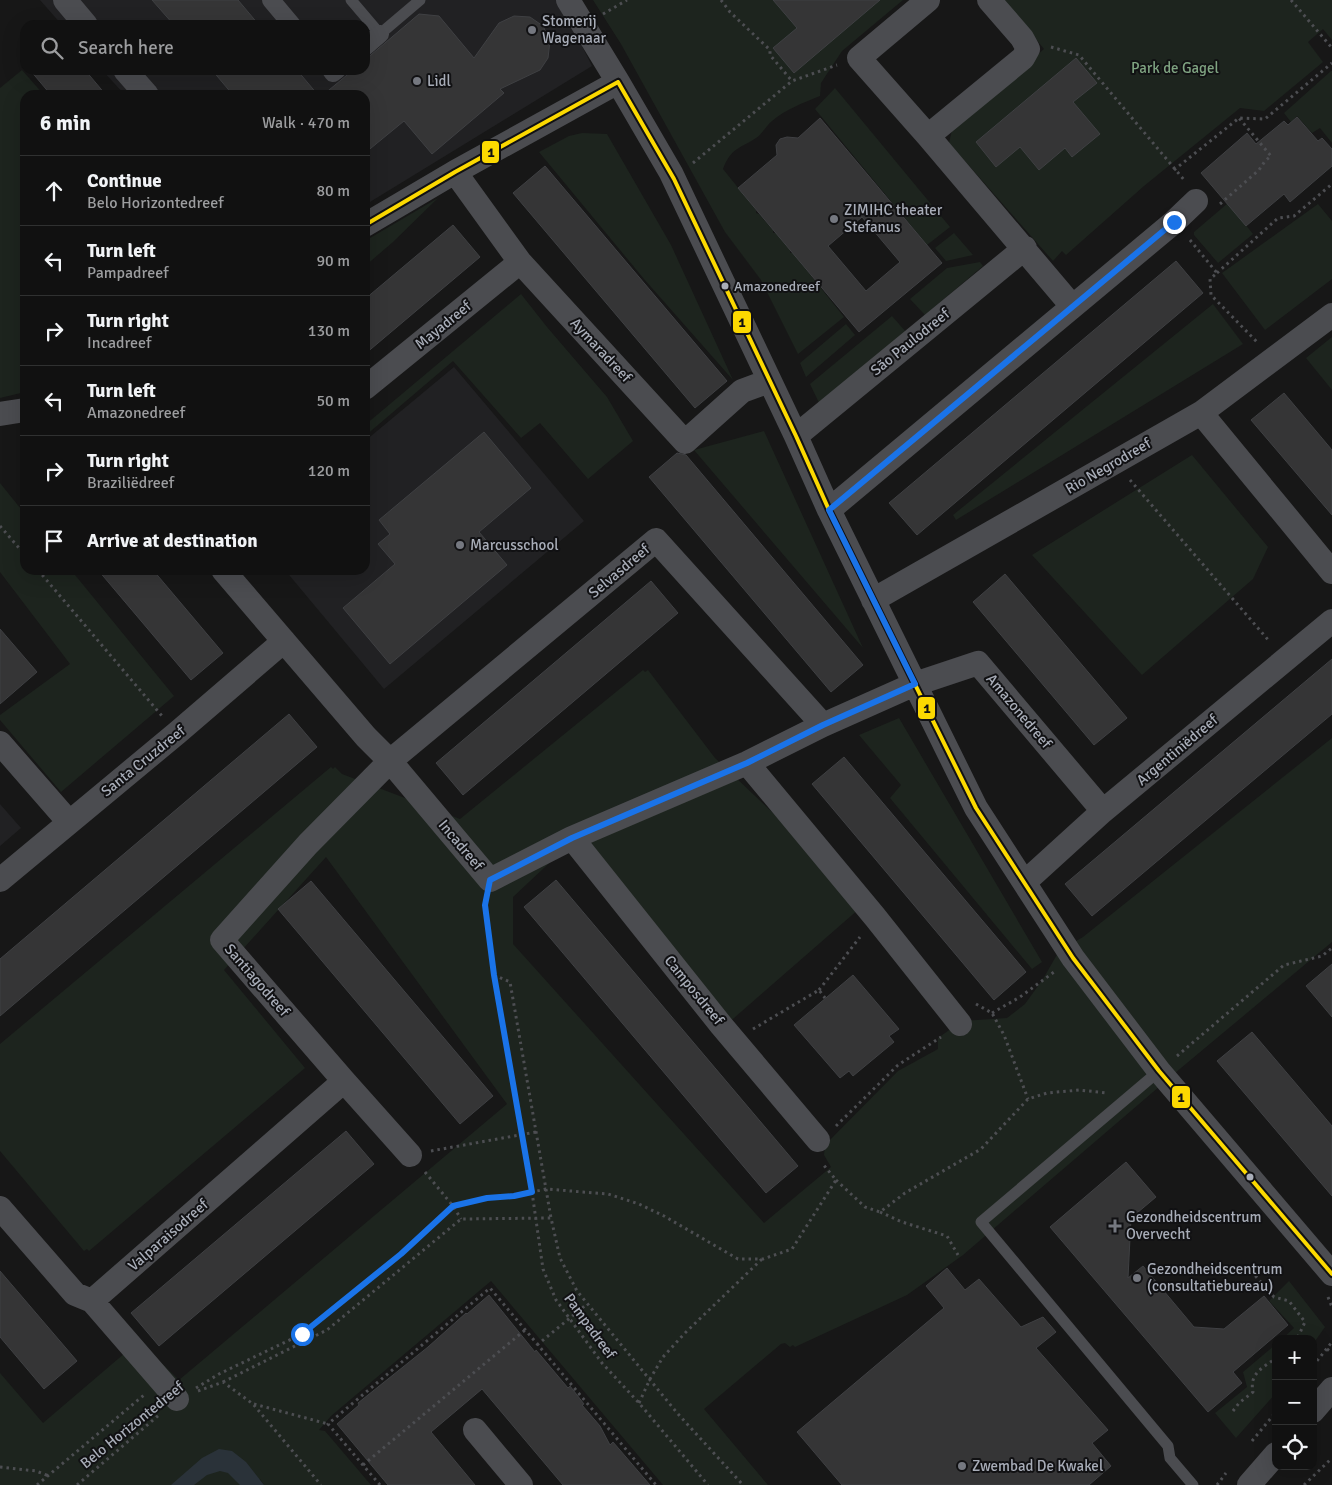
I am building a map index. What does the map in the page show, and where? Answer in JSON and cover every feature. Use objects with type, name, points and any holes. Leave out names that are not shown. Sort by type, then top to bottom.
[{"type":"street","points":[[65,0],[82,20]]},
{"type":"street","points":[[271,0],[288,20]]},
{"type":"street","points":[[568,0],[674,179],[723,280],[829,510],[976,808],[1073,958],[1159,1071],[1332,1274]]},
{"type":"street","points":[[928,0],[859,58],[928,136],[1072,306]]},
{"type":"street","points":[[928,136],[1023,58],[1028,49],[1022,38],[989,0]]},
{"type":"street","points":[[370,43],[380,34]]},
{"type":"street","points":[[129,75],[143,90]]},
{"type":"street","points":[[370,222],[618,82]]},
{"type":"street","name":"Aymaradreef","points":[[456,172],[520,262],[685,442],[742,390],[769,381]]},
{"type":"street","points":[[829,510],[1174,222],[1207,203]]},
{"type":"street","name":"São Paulodreef","points":[[796,436],[1024,248]]},
{"type":"street","name":"Mayadreef","points":[[370,384],[520,262]]},
{"type":"street","name":"Rio Negrodreef","points":[[873,600],[1201,413],[1332,316]]},
{"type":"street","points":[[0,414],[20,411]]},
{"type":"street","points":[[1201,413],[1332,572]]},
{"type":"street","name":"Selvasdreef","points":[[390,761],[656,540],[823,725]]},
{"type":"street","name":"Incadreef","points":[[227,575],[366,737],[390,761],[490,880],[572,838],[747,763],[823,725],[915,684]]},
{"type":"street","name":"Argentiniëdreef","points":[[1025,882],[1103,811],[1332,621]]},
{"type":"street","name":"Santa Cruzdreef","points":[[0,880],[284,641]]},
{"type":"street","name":"Amazonedreef","points":[[915,684],[978,662],[1103,811]]},
{"type":"street","points":[[0,743],[69,822]]},
{"type":"street","name":"Santiagodreef","points":[[390,761],[308,844],[222,940],[410,1154]]},
{"type":"street","points":[[747,763],[876,917],[960,1024]]},
{"type":"street","name":"Camposdreef","points":[[572,838],[818,1140]]},
{"type":"street","name":"Valparaisodreef","points":[[92,1301],[344,1081]]},
{"type":"street","points":[[0,1208],[75,1294],[92,1301],[177,1399]]},
{"type":"street","points":[[1317,1406],[1332,1389]]},
{"type":"street","points":[[475,1430],[522,1485]]},
{"type":"street","points":[[1249,1485],[1272,1459]]},
{"type":"lane","points":[[351,0],[368,20]]},
{"type":"lane","points":[[370,22],[380,34],[420,0]]},
{"type":"lane","points":[[1159,1071],[981,1222],[1168,1446],[1170,1458],[1193,1485]]},
{"type":"path","points":[[721,0],[730,12],[770,50],[770,55],[792,80]]},
{"type":"path","points":[[1291,0],[1332,48]]},
{"type":"path","points":[[1028,49],[1047,46],[1079,55],[1174,170],[1199,198],[1207,203],[1259,170],[1271,156],[1239,118]]},
{"type":"path","points":[[674,179],[792,80],[859,58]]},
{"type":"path","points":[[1174,170],[1239,118],[1265,119],[1332,63]]},
{"type":"path","points":[[1274,359],[1212,295],[1210,279],[1278,218],[1294,216],[1332,184]]},
{"type":"path","points":[[1174,222],[1217,273]]},
{"type":"path","points":[[1115,463],[1285,660]]},
{"type":"path","points":[[0,526],[20,549]]},
{"type":"path","points":[[42,575],[177,733]]},
{"type":"path","name":"Pampadreef","points":[[490,880],[485,905],[494,975],[532,1192],[543,1269],[556,1300],[602,1363],[639,1403],[708,1485]]},
{"type":"path","points":[[735,1040],[819,990],[876,917]]},
{"type":"path","points":[[1159,1071],[1284,965],[1322,956],[1332,948]]},
{"type":"path","points":[[992,1013],[1020,997],[1073,958]]},
{"type":"path","points":[[494,975],[510,982],[551,1218],[560,1258],[577,1291],[587,1304],[678,1414],[743,1485]]},
{"type":"path","points":[[819,990],[825,998]]},
{"type":"path","points":[[958,1255],[947,1236],[902,1222],[865,1207],[836,1180],[809,1148],[842,1122],[898,1065],[960,1024],[976,1004],[992,1013],[1004,1035],[1028,1099]]},
{"type":"path","points":[[880,1212],[905,1193],[981,1150],[1028,1099],[1047,1093],[1080,1090],[1116,1094]]},
{"type":"path","points":[[461,1219],[453,1206],[410,1154],[536,1132]]},
{"type":"path","points":[[639,1403],[663,1357],[763,1259],[792,1249],[836,1180]]},
{"type":"path","name":"Belo Horizontedreef","points":[[77,1485],[177,1399],[219,1374],[302,1334],[401,1254],[453,1206],[487,1198],[514,1196],[546,1189],[608,1194],[639,1204],[664,1216],[738,1259],[763,1259]]},
{"type":"path","points":[[177,1399],[223,1382],[327,1330],[461,1219],[551,1218]]},
{"type":"path","points":[[1252,1271],[1274,1297],[1289,1301],[1305,1322],[1299,1335]]},
{"type":"path","points":[[328,1424],[490,1288],[656,1485]]},
{"type":"path","points":[[537,1345],[587,1304]]},
{"type":"path","points":[[363,1465],[525,1330]]},
{"type":"path","points":[[1317,1361],[1332,1342]]},
{"type":"path","points":[[1327,1349],[1332,1353]]},
{"type":"path","points":[[1233,1411],[1239,1403],[1253,1392],[1252,1386],[1256,1373],[1272,1361]]},
{"type":"path","points":[[37,1485],[161,1380]]},
{"type":"path","points":[[223,1382],[254,1404],[321,1485]]},
{"type":"path","points":[[254,1404],[328,1424],[380,1485]]},
{"type":"path","points":[[1304,1485],[1332,1458]]},
{"type":"path","points":[[0,1467],[36,1471],[49,1476]]},
{"type":"shaded area","points":[[40,0],[559,0],[592,66],[370,202],[370,90],[120,90],[107,75],[370,75],[370,20],[58,20]]},
{"type":"shaded area","name":"Marcusschool","points":[[454,367],[584,521],[384,689],[289,575],[370,575],[370,437]]},
{"type":"shaded area","points":[[0,804],[21,828],[0,846]]},
{"type":"shaded area","points":[[219,1449],[232,1451],[246,1462],[264,1485],[240,1485],[228,1473],[220,1471],[207,1475],[194,1485],[171,1485],[202,1458]]},
{"type":"green space","points":[[593,0],[903,0],[842,51],[821,83],[820,96],[777,117],[758,136],[732,153],[723,169],[756,210],[756,213],[773,230],[773,233],[776,233],[790,250],[790,253],[793,253],[844,317],[798,354],[761,280],[725,232],[621,44]]},
{"type":"green space","name":"Park de Gagel","points":[[1004,0],[1332,0],[1332,40],[1323,29],[1308,42],[1323,62],[1264,111],[1240,108],[1144,186],[1066,255],[1062,251],[1053,261],[949,143],[952,130],[1044,49]]},
{"type":"green space","points":[[1331,71],[1332,143],[1320,128],[1312,133],[1297,116],[1291,122],[1284,113]]},
{"type":"green space","points":[[20,72],[20,75],[26,75],[40,90],[20,90],[20,393],[0,398],[0,88]]},
{"type":"green space","points":[[835,88],[950,227],[927,245],[815,109]]},
{"type":"green space","points":[[582,133],[607,134],[671,245],[733,380],[644,279],[539,152],[569,136]]},
{"type":"green space","points":[[438,198],[370,262],[370,238]]},
{"type":"green space","points":[[1228,203],[1253,234],[1218,263],[1194,235],[1194,232]]},
{"type":"green space","points":[[1318,204],[1332,221],[1332,279],[1265,330],[1222,273]]},
{"type":"green space","points":[[954,233],[973,255],[946,261],[935,248]]},
{"type":"green space","points":[[980,262],[983,266],[925,315],[910,299],[947,268]]},
{"type":"green space","points":[[521,294],[607,397],[633,441],[588,479],[540,423],[521,438],[453,361],[370,432],[370,421]]},
{"type":"green space","points":[[1213,304],[1243,344],[956,520],[953,515]]},
{"type":"green space","points":[[892,316],[906,332],[820,405],[810,384]]},
{"type":"green space","points":[[846,324],[855,335],[806,377],[800,363]]},
{"type":"green space","points":[[1332,337],[1332,390],[1306,358]]},
{"type":"green space","points":[[764,431],[863,648],[694,450]]},
{"type":"green space","points":[[1192,455],[1268,547],[1253,579],[1142,675],[1032,555]]},
{"type":"green space","points":[[0,483],[20,508],[20,575],[75,575],[174,696],[61,792],[0,720],[0,715],[70,664],[0,572]]},
{"type":"green space","points":[[643,670],[645,672],[648,670],[715,758],[867,902],[726,1025],[576,838],[513,897],[513,944],[764,1223],[831,1167],[824,1155],[825,1145],[898,1071],[938,1049],[938,1038],[962,1021],[1007,1018],[1025,1004],[1043,979],[1059,951],[1083,937],[1332,738],[1332,942],[1181,1068],[963,1255],[907,1295],[795,1347],[793,1345],[790,1347],[785,1343],[781,1344],[704,1409],[768,1485],[663,1485],[491,1281],[331,1416],[319,1430],[325,1431],[371,1485],[264,1485],[260,1479],[253,1485],[0,1485],[0,1373],[43,1423],[139,1341],[179,1380],[507,1104],[326,857],[224,970],[305,1068],[89,1251],[87,1249],[84,1251],[0,1151],[0,1044],[331,767],[333,769],[335,767],[342,774],[460,819]]},
{"type":"green space","points":[[899,718],[1042,962],[1032,969],[890,798],[901,785],[859,735]]},
{"type":"green space","points":[[1289,1281],[1325,1327],[1317,1338],[1317,1335],[1286,1335],[1294,1328],[1269,1301]]},
{"type":"green space","points":[[1272,1347],[1272,1398],[1236,1438],[1215,1413],[1247,1387],[1243,1372]]},
{"type":"building","points":[[152,0],[238,0],[255,20],[170,20]]},
{"type":"building","points":[[773,0],[880,0],[794,73],[773,48],[797,28]]},
{"type":"building","points":[[419,14],[439,16],[474,58],[499,23],[514,16],[530,17],[543,26],[550,41],[548,58],[540,70],[500,89],[504,93],[432,154],[404,121],[370,149],[370,90],[329,90],[347,75],[370,75],[370,56]]},
{"type":"building","points":[[1076,58],[1097,83],[1073,102],[1100,134],[1072,157],[1065,148],[1039,170],[1020,147],[996,167],[976,142]]},
{"type":"building","points":[[34,75],[89,75],[102,90],[47,90]]},
{"type":"building","points":[[216,75],[301,75],[314,90],[229,90]]},
{"type":"building","points":[[1297,117],[1318,141],[1322,138],[1332,149],[1332,166],[1290,202],[1284,194],[1246,226],[1201,173],[1247,133],[1256,144],[1284,121],[1288,125]]},
{"type":"building","points":[[820,118],[942,263],[859,332],[738,188],[777,155],[776,145],[780,139],[787,137],[798,138]],"holes":[[[862,217],[900,262],[866,291],[828,246]]]},
{"type":"building","points":[[545,166],[727,381],[695,408],[513,193]]},
{"type":"building","points":[[453,225],[480,257],[370,350],[370,295]]},
{"type":"building","points":[[1176,261],[1203,293],[917,535],[889,503]]},
{"type":"building","points":[[1284,393],[1332,450],[1332,515],[1251,420]]},
{"type":"building","points":[[484,432],[531,488],[479,532],[507,565],[390,664],[343,608],[395,564],[378,544],[390,534],[379,520]]},
{"type":"building","points":[[677,453],[686,455],[863,665],[831,692],[649,477]]},
{"type":"building","points":[[1005,574],[1127,718],[1094,745],[973,602]]},
{"type":"building","points":[[102,575],[157,575],[223,653],[191,680]]},
{"type":"building","points":[[651,581],[678,613],[463,795],[436,763]]},
{"type":"building","points":[[0,629],[37,672],[0,704]]},
{"type":"building","points":[[1332,659],[1332,714],[1092,916],[1065,884]]},
{"type":"building","points":[[289,714],[317,747],[0,1016],[0,959]]},
{"type":"building","points":[[844,757],[1026,972],[994,1000],[812,784]]},
{"type":"building","points":[[556,880],[798,1166],[766,1193],[524,907]]},
{"type":"building","points":[[311,881],[493,1096],[460,1124],[278,909]]},
{"type":"building","points":[[1332,964],[1332,1017],[1306,986]]},
{"type":"building","points":[[853,975],[899,1029],[889,1036],[894,1042],[853,1076],[849,1071],[840,1078],[794,1025]]},
{"type":"building","points":[[1252,1032],[1332,1126],[1332,1196],[1217,1061]]},
{"type":"building","points":[[346,1131],[374,1164],[159,1346],[131,1313]]},
{"type":"building","points":[[1126,1162],[1156,1197],[1131,1218],[1128,1278],[1143,1266],[1194,1327],[1224,1329],[1264,1296],[1288,1325],[1276,1335],[1272,1335],[1272,1339],[1233,1372],[1242,1383],[1208,1412],[1050,1227]]},
{"type":"building","points":[[947,1268],[965,1290],[979,1279],[1021,1327],[1043,1317],[1056,1332],[1036,1348],[1108,1430],[1092,1443],[1111,1466],[1089,1485],[842,1485],[797,1432],[944,1308],[926,1286]]},
{"type":"building","points":[[0,1271],[77,1361],[44,1389],[0,1337]]},
{"type":"building","points":[[489,1295],[535,1352],[536,1350],[568,1388],[570,1386],[584,1404],[582,1405],[600,1426],[610,1445],[613,1442],[650,1485],[563,1485],[482,1389],[431,1432],[475,1485],[388,1485],[337,1424],[359,1405],[358,1403]]},
{"type":"transit line","name":"1","points":[[618,82],[674,179],[829,510],[976,808],[1073,958],[1159,1071],[1332,1274]]},
{"type":"transit line","name":"1","points":[[370,222],[455,172],[618,82]]},
{"type":"place","name":"Stomerij Wagenaar","points":[[532,30]]},
{"type":"place","name":"Lidl","points":[[417,81]]},
{"type":"place","name":"ZIMIHC theater Stefanus","points":[[834,219]]},
{"type":"place","name":"Amazonedreef","points":[[725,286]]},
{"type":"place","name":"Marcusschool","points":[[460,545]]},
{"type":"place","name":"Gezondheidscentrum Overvecht","points":[[1115,1226]]},
{"type":"place","name":"Gezondheidscentrum (consultatiebureau)","points":[[1137,1278]]},
{"type":"place","name":"Zwembad De Kwakel","points":[[962,1466]]},
{"type":"route","points":[[302,1334],[401,1254],[453,1206],[487,1198],[514,1196],[532,1192],[494,975],[485,905],[490,880],[572,838],[747,763],[823,725],[915,684],[829,510],[1174,222]]}]
